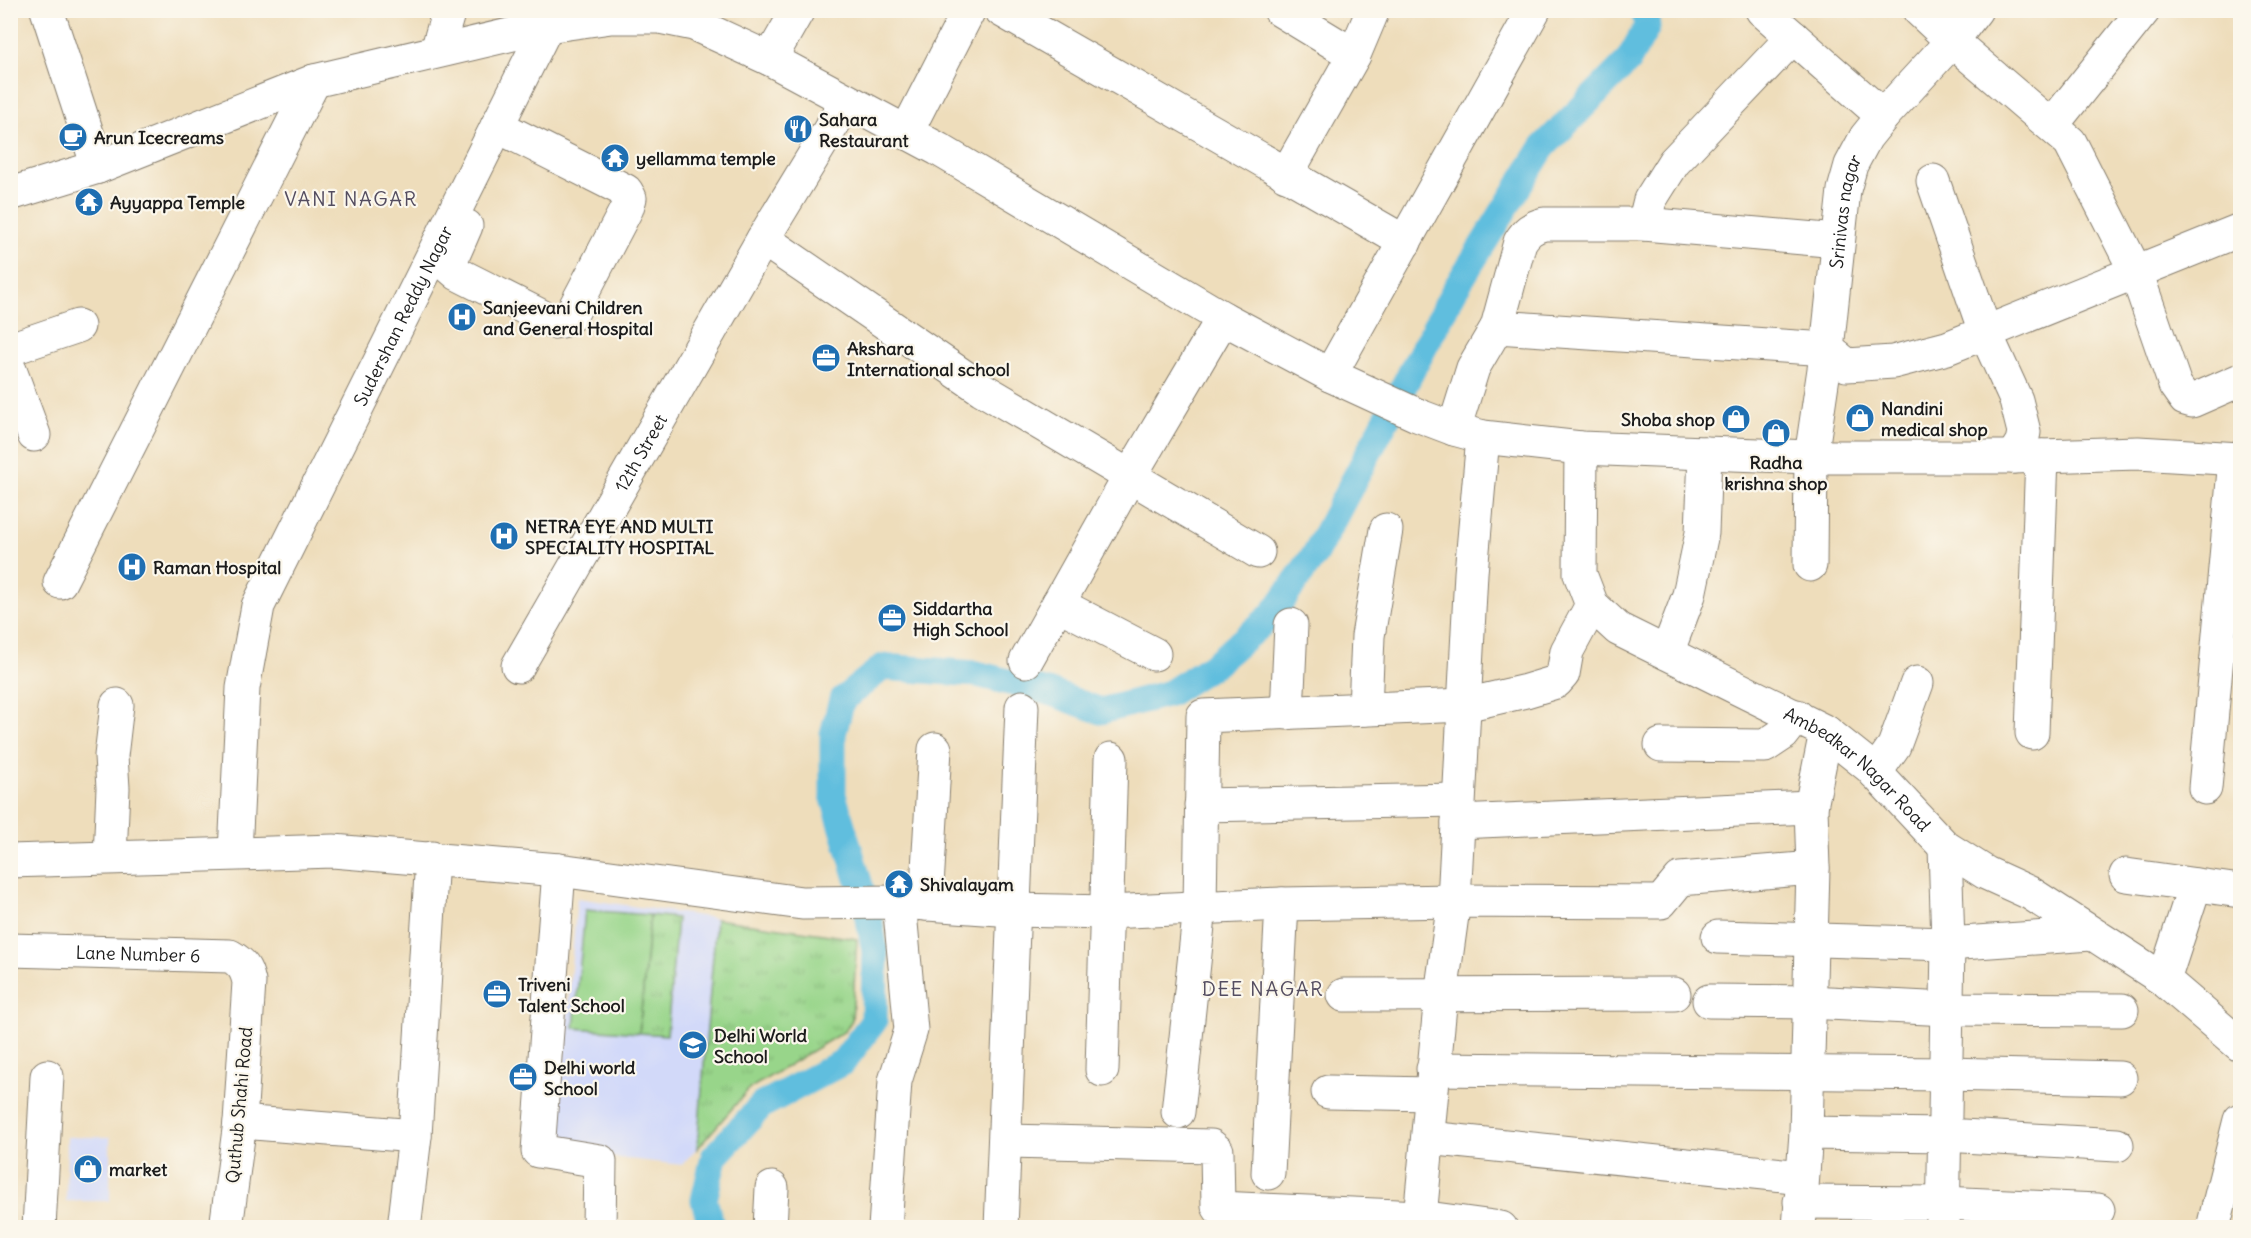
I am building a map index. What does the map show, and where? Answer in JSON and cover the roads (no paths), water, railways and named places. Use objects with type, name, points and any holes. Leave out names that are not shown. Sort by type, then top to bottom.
[{"type":"street","points":[[47,10],[98,167]]},
{"type":"street","points":[[437,51],[449,10]]},
{"type":"street","points":[[770,59],[798,10]]},
{"type":"street","points":[[906,133],[969,10]]},
{"type":"street","points":[[1001,10],[1405,242]]},
{"type":"street","points":[[1280,10],[1354,55]]},
{"type":"street","points":[[1286,175],[1354,55],[1373,10]]},
{"type":"street","points":[[1330,375],[1534,10]]},
{"type":"street","points":[[1762,10],[1883,116]]},
{"type":"street","points":[[1919,10],[2070,142],[2136,272],[2175,386],[2185,399],[2192,401],[2241,380]]},
{"type":"street","name":"Srinivas nagar","points":[[1810,565],[1811,457],[1827,349],[1844,190],[1851,165],[1866,137],[1952,41],[1976,10]]},
{"type":"street","points":[[2052,125],[2144,10]]},
{"type":"street","points":[[10,194],[98,167],[314,81],[548,26],[611,17],[660,17],[694,24],[770,59],[938,149],[1223,318],[1330,375],[1417,415],[1468,433],[1581,448],[1811,457],[2027,457],[2138,453],[2238,459],[2205,788]]},
{"type":"street","name":"Sudershan Reddy Nagar","points":[[235,853],[243,688],[258,606],[496,146],[548,26]]},
{"type":"street","points":[[1644,224],[1650,200],[1674,162],[1792,37]]},
{"type":"street","points":[[60,582],[314,81]]},
{"type":"street","name":"12th Street","points":[[518,666],[763,239],[848,101]]},
{"type":"street","points":[[496,146],[626,191],[630,198],[627,208],[571,315],[562,321],[553,322],[458,274],[451,268],[452,258],[496,146]]},
{"type":"street","points":[[1933,181],[1985,332],[2016,400],[2024,432],[2022,442],[2027,457],[2032,733]]},
{"type":"street","points":[[1419,1222],[1441,995],[1454,901],[1471,573],[1468,433],[1473,368],[1497,327],[1520,242],[1525,234],[1535,227],[1544,225],[1644,224],[1838,241]]},
{"type":"street","points":[[1497,327],[1827,349],[1846,365],[1893,362],[1947,348],[2241,230]]},
{"type":"street","points":[[763,239],[982,389],[1258,552]]},
{"type":"street","points":[[1026,661],[1130,476],[1223,318]]},
{"type":"street","points":[[10,350],[78,326]]},
{"type":"street","points":[[10,369],[34,435]]},
{"type":"street","name":"Ambedkar Nagar Road","points":[[1581,448],[1580,574],[1592,605],[1618,629],[1826,732],[1875,773],[1945,847],[1986,873],[2030,893],[2164,980],[2241,1045]]},
{"type":"street","points":[[1667,653],[1689,595],[1702,532],[1705,453]]},
{"type":"street","points":[[1365,709],[1368,636],[1386,530]]},
{"type":"street","points":[[1058,604],[1154,654]]},
{"type":"street","points":[[1178,1112],[1200,906],[1203,716],[1465,705],[1526,691],[1556,682],[1563,674],[1567,651],[1592,605]]},
{"type":"street","points":[[1287,712],[1291,625]]},
{"type":"street","points":[[1875,773],[1894,746],[1917,683]]},
{"type":"street","points":[[110,857],[113,788],[111,756],[117,705]]},
{"type":"street","points":[[1001,1227],[1022,707]]},
{"type":"street","points":[[1661,746],[1765,746],[1784,734],[1797,716]]},
{"type":"street","points":[[1800,1202],[1806,1133],[1813,868],[1811,807],[1826,732]]},
{"type":"street","points":[[885,1227],[895,1081],[911,1030],[913,903],[935,749]]},
{"type":"street","points":[[1102,1070],[1111,759]]},
{"type":"street","points":[[1202,805],[1458,811],[1811,807]]},
{"type":"street","points":[[1943,1215],[1948,944],[1945,847]]},
{"type":"street","points":[[10,861],[333,851],[559,870],[802,903],[913,903],[1013,910],[1107,912],[1282,904],[1454,901],[1661,902],[1680,879],[1813,868]]},
{"type":"street","points":[[404,1227],[415,1136],[432,858]]},
{"type":"street","points":[[559,870],[538,1151],[600,1161],[599,1227]]},
{"type":"street","points":[[2126,875],[2241,891]]},
{"type":"street","points":[[2164,980],[2195,885]]},
{"type":"street","points":[[1268,1173],[1282,904]]},
{"type":"street","points":[[1718,938],[1948,944],[2091,934]]},
{"type":"street","name":"Lane Number 6","points":[[10,950],[230,956],[246,969],[249,982]]},
{"type":"street","name":"Quthub Shahi Road","points":[[226,1227],[240,1122],[249,982]]},
{"type":"street","points":[[1344,995],[1674,994]]},
{"type":"street","points":[[1709,1001],[1809,1002],[1947,1009],[2122,1010]]},
{"type":"street","points":[[1328,1092],[1432,1082],[1806,1074],[2120,1078]]},
{"type":"street","points":[[39,1227],[48,1076]]},
{"type":"street","points":[[2213,1227],[2241,1120]]},
{"type":"street","points":[[240,1122],[415,1136]]},
{"type":"street","points":[[1806,1133],[1945,1135],[2117,1145]]},
{"type":"street","points":[[1428,1138],[1800,1202],[1943,1215],[2098,1210]]},
{"type":"street","points":[[1005,1141],[1211,1146],[1217,1151],[1218,1206],[1220,1208],[1501,1227]]},
{"type":"street","points":[[770,1227],[772,1188]]},
{"type":"waterway","points":[[712,1228],[704,1200],[714,1157],[762,1105],[843,1062],[874,1021],[875,951],[867,909],[833,795],[833,734],[842,700],[883,667],[977,674],[1052,693],[1101,711],[1170,693],[1215,664],[1272,615],[1315,554],[1454,291],[1543,147],[1628,61],[1647,27],[1645,10]]},
{"type":"place","name":"Sahara Restaurant","points":[[798,129]]},
{"type":"place","name":"Arun Icecreams","points":[[73,137]]},
{"type":"place","name":"yellamma temple","points":[[615,158]]},
{"type":"place","name":"Ayyappa Temple","points":[[89,202]]},
{"type":"place","name":"Sanjeevani Children and General Hospital","points":[[462,317]]},
{"type":"place","name":"Akshara International school","points":[[826,358]]},
{"type":"place","name":"Nandini medical shop","points":[[1860,418]]},
{"type":"place","name":"Shoba shop","points":[[1736,419]]},
{"type":"place","name":"Radha krishna shop","points":[[1776,433]]},
{"type":"place","name":"NETRA EYE AND MULTI SPECIALITY HOSPITAL","points":[[504,536]]},
{"type":"place","name":"Raman Hospital","points":[[132,567]]},
{"type":"place","name":"Siddartha High School","points":[[892,618]]},
{"type":"place","name":"Shivalayam","points":[[899,884]]},
{"type":"place","name":"Triveni Talent School","points":[[497,994]]},
{"type":"place","name":"Delhi World School","points":[[693,1045]]},
{"type":"place","name":"Delhi world School","points":[[523,1077]]},
{"type":"place","name":"market","points":[[88,1169]]},
{"type":"district","name":"VANI NAGAR","points":[[351,198]]},
{"type":"district","name":"DEE NAGAR","points":[[1263,988]]}]
